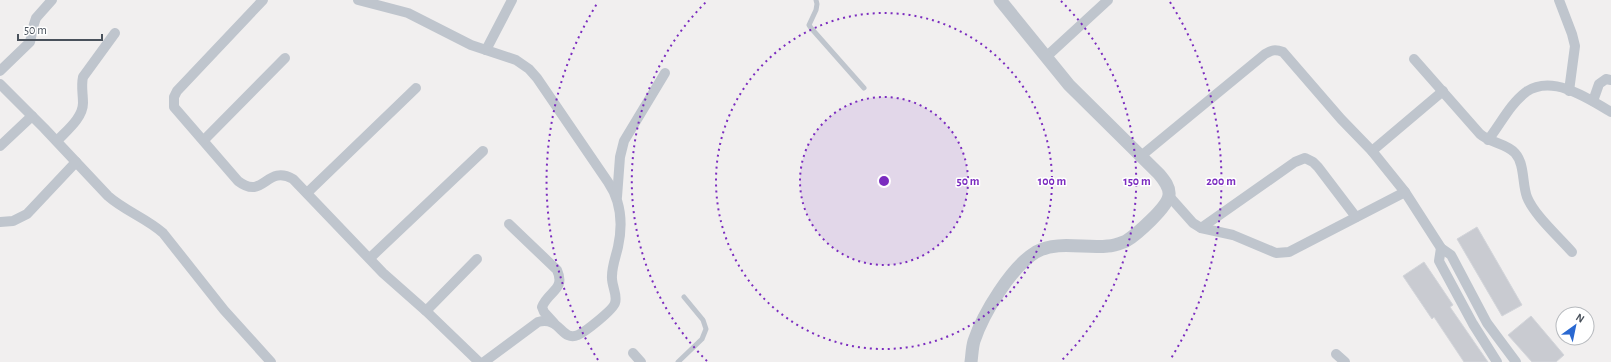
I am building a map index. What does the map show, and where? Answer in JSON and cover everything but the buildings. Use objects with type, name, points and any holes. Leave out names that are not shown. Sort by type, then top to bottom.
[{"type":"street","points":[[0,71],[30,42],[36,18],[52,0]]},
{"type":"street","points":[[263,0],[177,91],[174,97],[174,106],[238,180],[245,186],[258,186],[277,174],[293,178],[383,273],[426,311],[479,362]]},
{"type":"street","points":[[358,0],[408,13],[471,45],[516,60],[529,69],[537,78],[596,164],[617,198]]},
{"type":"street","points":[[486,50],[512,0]]},
{"type":"street","points":[[970,362],[974,341],[991,306],[1006,281],[1024,261],[1046,248],[1062,246],[1109,246],[1127,240],[1159,213],[1167,203],[1170,196],[1169,188],[1166,183],[1141,156],[1069,85],[1000,0]]},
{"type":"street","points":[[1046,57],[1108,0]]},
{"type":"street","points":[[1559,0],[1575,46],[1569,91]]},
{"type":"street","points":[[57,141],[78,118],[81,112],[83,103],[81,86],[82,77],[115,33]]},
{"type":"street","points":[[1141,156],[1265,54],[1271,50],[1283,52],[1341,119],[1372,151],[1405,192],[1441,248],[1450,255],[1487,323],[1516,362]]},
{"type":"street","points":[[204,140],[285,58]]},
{"type":"street","points":[[1414,59],[1480,134],[1488,140],[1509,148],[1516,154],[1530,204],[1572,252]]},
{"type":"street","points":[[509,224],[557,270],[561,278],[559,286],[544,302],[542,307],[544,312],[566,335],[578,335],[615,304],[616,300],[612,282],[620,234],[620,213],[617,198],[620,157],[624,141],[665,73]]},
{"type":"street","points":[[1593,101],[1601,81],[1606,78],[1611,80]]},
{"type":"street","points":[[0,84],[115,202],[152,224],[163,233],[224,310],[271,362]]},
{"type":"street","points":[[1488,140],[1517,101],[1535,87],[1544,85],[1555,86],[1593,101],[1611,112]]},
{"type":"street","points":[[307,193],[416,88]]},
{"type":"street","points":[[1372,151],[1443,91]]},
{"type":"street","points":[[0,146],[32,116]]},
{"type":"street","points":[[370,258],[483,151]]},
{"type":"street","points":[[1200,228],[1295,162],[1305,158],[1313,162],[1318,167],[1356,218]]},
{"type":"street","points":[[0,222],[13,221],[27,214],[76,162]]},
{"type":"street","points":[[1170,196],[1193,223],[1200,228],[1233,235],[1269,251],[1281,254],[1289,252],[1405,192]]},
{"type":"street","points":[[1441,248],[1439,260],[1472,324],[1498,362]]},
{"type":"street","points":[[426,311],[477,259]]},
{"type":"street","points":[[484,362],[538,322],[548,321],[554,323]]},
{"type":"street","points":[[633,353],[641,362]]},
{"type":"street","points":[[1336,354],[1346,362]]},
{"type":"lane","points":[[816,0],[817,6],[809,25],[864,88]]},
{"type":"lane","points":[[678,362],[702,339],[706,329],[703,320],[684,297]]}]
